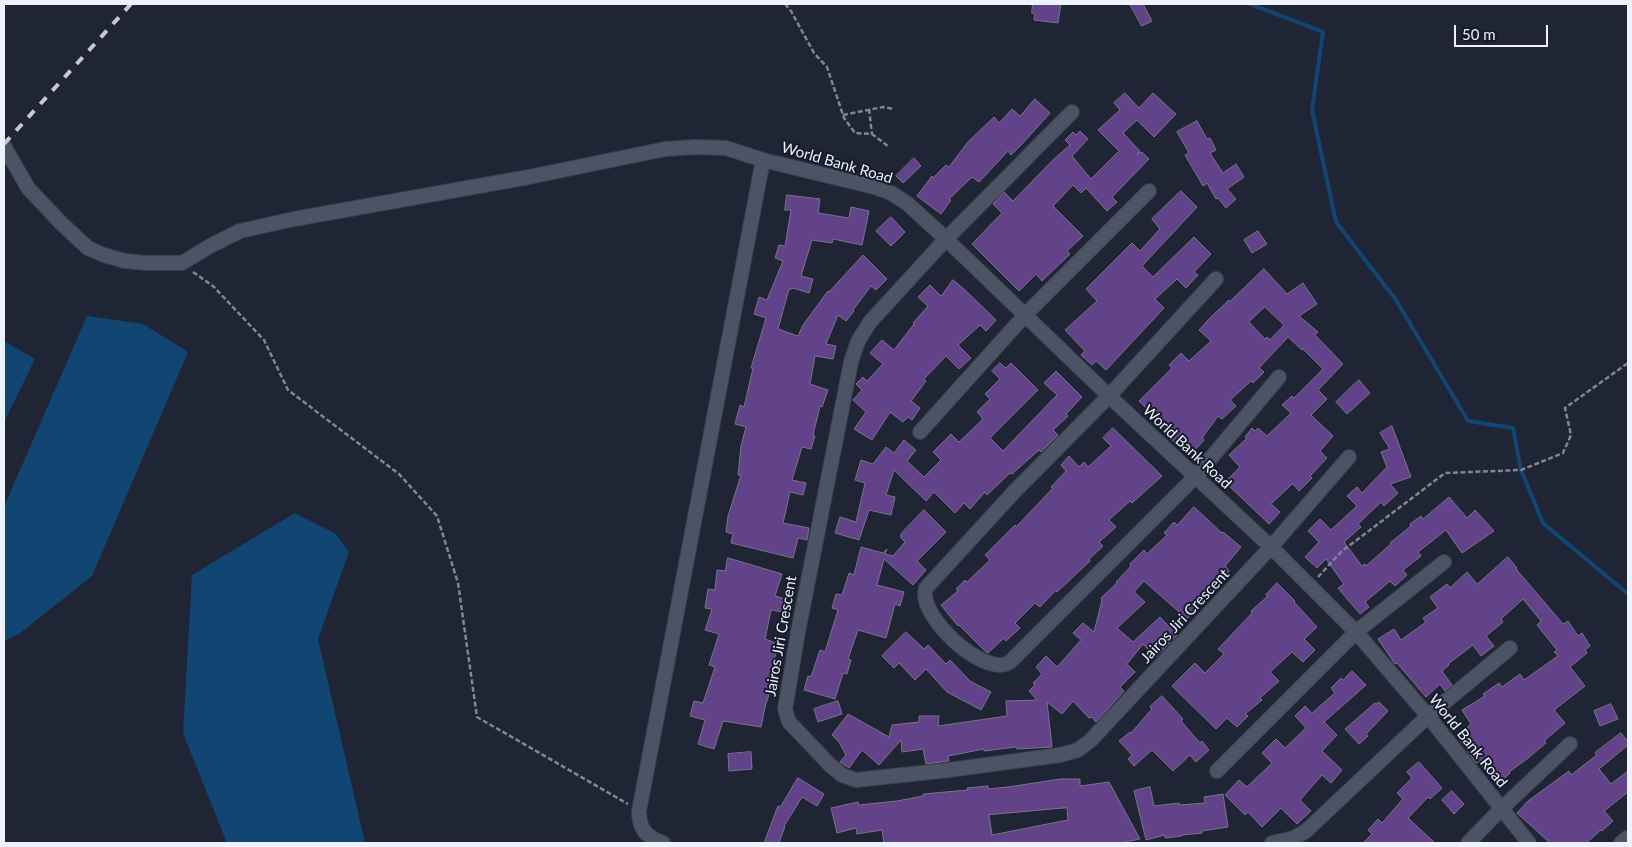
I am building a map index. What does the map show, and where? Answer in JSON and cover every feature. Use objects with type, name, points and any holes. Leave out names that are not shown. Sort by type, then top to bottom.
[{"type":"street","name":"Jairos Jiri Crescent","points":[[1072,112],[946,239],[870,322],[858,341],[851,362],[798,632],[785,709],[789,722],[830,765],[842,775],[856,780],[949,770],[1060,755],[1078,750],[1091,740],[1271,547],[1348,457]]},
{"type":"street","points":[[4,146],[28,188],[88,248],[104,255],[125,260],[182,264]]},
{"type":"street","name":"World Bank Road","points":[[182,264],[210,246],[240,231],[530,177],[665,149],[695,147],[726,148],[763,160],[874,187],[891,193],[908,204],[1026,314],[1109,396],[1271,547],[1356,632],[1428,716],[1528,843]]},
{"type":"street","points":[[663,843],[656,840],[642,828],[639,821],[640,811],[763,160]]},
{"type":"street","points":[[920,432],[1026,314],[1149,191]]},
{"type":"street","points":[[1216,279],[1109,396],[1014,492],[926,588],[925,598],[933,616],[947,635],[974,657],[1005,665],[1195,477],[1279,377]]},
{"type":"street","points":[[1217,771],[1356,632],[1444,562]]},
{"type":"street","points":[[1272,843],[1294,838],[1306,831],[1428,716],[1510,648]]},
{"type":"street","points":[[1468,843],[1501,808],[1570,744]]},
{"type":"path","points":[[785,4],[791,11],[814,53],[827,67],[843,115],[855,133],[872,134],[888,146]]},
{"type":"path","points":[[843,115],[883,107],[893,109]]},
{"type":"path","points":[[869,109],[872,134]]},
{"type":"path","points":[[182,264],[213,286],[264,340],[288,390],[399,474],[437,516],[458,583],[477,717],[640,811]]},
{"type":"path","points":[[1310,586],[1342,552],[1445,473],[1521,470],[1563,453],[1571,436],[1565,408],[1628,363]]},
{"type":"water","points":[[87,316],[143,324],[188,352],[92,576],[19,634],[4,641],[4,507]]},
{"type":"water","points":[[4,341],[35,359],[4,422]]},
{"type":"water","points":[[295,513],[336,534],[349,552],[318,639],[365,843],[227,843],[183,733],[192,575]]},
{"type":"building","points":[[1033,4],[1061,4],[1058,23],[1034,20],[1035,14],[1032,13]]},
{"type":"building","points":[[1130,4],[1143,4],[1152,21],[1142,26]]},
{"type":"building","points":[[1125,93],[1139,108],[1153,93],[1176,114],[1154,137],[1137,120],[1123,133],[1140,151],[1137,154],[1142,152],[1149,159],[1112,197],[1117,202],[1107,211],[1086,188],[1081,193],[1073,185],[1053,206],[1083,236],[1067,251],[1070,254],[1042,281],[1036,274],[1019,291],[972,244],[1002,213],[993,204],[1004,192],[1013,201],[1070,145],[1065,140],[1073,132],[1076,135],[1080,131],[1088,139],[1072,156],[1091,179],[1119,151],[1098,130],[1120,110],[1114,103]]},
{"type":"building","points":[[1035,99],[1050,113],[1011,155],[1008,151],[979,182],[972,177],[949,199],[951,200],[941,214],[917,196],[932,176],[933,178],[946,165],[949,167],[968,142],[994,117],[999,123],[1012,109],[1020,116]]},
{"type":"building","points":[[1197,121],[1207,139],[1210,138],[1216,150],[1210,153],[1223,173],[1236,164],[1244,177],[1227,189],[1236,199],[1226,208],[1218,198],[1216,199],[1207,183],[1203,186],[1185,155],[1189,153],[1177,132]]},
{"type":"building","points":[[914,158],[921,166],[903,183],[896,176]]},
{"type":"building","points":[[1181,191],[1197,207],[1142,266],[1153,277],[1194,237],[1211,254],[1194,272],[1198,275],[1186,288],[1177,279],[1155,299],[1164,308],[1106,370],[1096,361],[1092,365],[1081,355],[1085,351],[1065,330],[1097,301],[1086,289],[1132,243],[1140,251],[1160,229],[1152,219]]},
{"type":"building","points":[[787,195],[820,199],[818,213],[849,218],[851,207],[869,211],[862,245],[833,239],[832,243],[812,240],[801,276],[813,279],[809,293],[793,288],[789,289],[778,329],[798,336],[803,325],[828,291],[863,255],[887,279],[876,290],[871,286],[846,321],[838,315],[826,344],[836,346],[833,359],[815,356],[810,384],[828,390],[822,407],[820,406],[811,449],[802,447],[792,480],[806,483],[803,495],[790,492],[783,523],[809,528],[807,540],[798,538],[793,558],[731,543],[733,534],[726,532],[728,516],[741,475],[738,475],[741,446],[746,427],[735,424],[740,405],[744,407],[753,368],[751,368],[766,318],[754,314],[759,297],[767,300],[783,261],[775,258],[779,245],[785,246],[791,210],[785,210]]},
{"type":"building","points":[[891,217],[905,232],[891,246],[876,231]]},
{"type":"building","points":[[1258,231],[1267,244],[1252,253],[1244,240]]},
{"type":"building","points":[[1264,269],[1287,294],[1303,283],[1317,304],[1299,316],[1318,332],[1315,335],[1343,364],[1318,390],[1327,399],[1311,415],[1333,436],[1320,451],[1327,458],[1310,476],[1312,478],[1299,491],[1293,484],[1271,504],[1280,512],[1269,524],[1225,482],[1240,467],[1229,455],[1247,438],[1245,437],[1252,428],[1255,431],[1258,428],[1267,436],[1291,413],[1282,405],[1292,396],[1294,398],[1323,369],[1303,349],[1288,337],[1259,368],[1264,372],[1230,400],[1236,406],[1222,419],[1218,416],[1202,438],[1204,440],[1195,450],[1184,440],[1178,446],[1156,424],[1159,421],[1139,401],[1172,368],[1169,365],[1181,353],[1189,361],[1211,341],[1199,330]],"holes":[[[1265,307],[1284,325],[1270,340],[1267,337],[1265,339],[1249,322]]]},
{"type":"building","points":[[953,280],[996,320],[986,331],[980,325],[958,345],[971,358],[959,369],[946,356],[924,379],[926,381],[911,401],[920,408],[912,420],[908,417],[903,422],[890,412],[872,440],[854,429],[866,412],[853,400],[862,390],[856,384],[863,377],[867,381],[883,364],[870,353],[882,340],[894,350],[928,306],[918,297],[930,285],[941,296]]},
{"type":"building","points":[[1000,363],[1006,368],[1011,363],[1038,390],[990,438],[1003,451],[1057,395],[1044,383],[1056,371],[1082,397],[1066,414],[1068,416],[1053,430],[1058,435],[1041,452],[1039,450],[1012,474],[1010,473],[987,495],[985,492],[970,509],[964,503],[955,513],[934,492],[926,501],[894,470],[886,495],[895,497],[891,515],[869,510],[859,540],[835,533],[840,517],[856,522],[865,483],[855,480],[861,460],[873,464],[886,447],[894,453],[904,440],[916,450],[907,461],[924,477],[941,460],[933,452],[951,434],[959,442],[983,419],[977,412],[990,399],[985,394],[1000,379],[992,371]]},
{"type":"building","points":[[1359,380],[1370,393],[1347,414],[1336,402]]},
{"type":"building","points":[[1392,426],[1411,477],[1390,484],[1398,493],[1384,506],[1381,502],[1358,524],[1361,527],[1344,542],[1362,566],[1365,564],[1366,566],[1411,526],[1410,524],[1421,516],[1423,519],[1449,497],[1467,518],[1475,510],[1494,531],[1462,553],[1446,530],[1418,552],[1421,556],[1403,570],[1407,575],[1395,586],[1390,581],[1365,602],[1369,607],[1360,614],[1338,588],[1344,584],[1326,559],[1317,568],[1305,557],[1319,542],[1308,531],[1320,519],[1331,530],[1357,506],[1347,496],[1357,487],[1362,493],[1387,467],[1381,452],[1390,449],[1380,433]]},
{"type":"building","points":[[1113,428],[1162,476],[1132,503],[1130,501],[1109,520],[1116,527],[1099,542],[1103,546],[1089,559],[1090,561],[1057,592],[1056,590],[1040,607],[1035,603],[1015,623],[1020,628],[1006,641],[1004,638],[988,653],[958,626],[941,605],[958,591],[956,589],[965,580],[967,582],[990,560],[985,555],[1015,525],[1016,527],[1053,488],[1051,487],[1066,471],[1061,465],[1069,456],[1079,467],[1084,462],[1088,467],[1111,446],[1103,438]]},
{"type":"building","points":[[1194,507],[1222,533],[1241,547],[1225,566],[1229,571],[1200,601],[1187,619],[1144,581],[1134,592],[1145,602],[1117,628],[1133,642],[1160,617],[1177,635],[1156,657],[1143,644],[1127,664],[1135,672],[1120,687],[1124,691],[1096,722],[1092,717],[1089,718],[1073,701],[1062,714],[1047,702],[1052,747],[1017,749],[1016,747],[984,751],[984,749],[948,756],[949,761],[926,764],[923,749],[902,752],[901,740],[879,765],[862,750],[849,768],[840,762],[846,755],[839,742],[832,735],[848,714],[889,737],[892,725],[919,722],[919,716],[939,716],[938,726],[1007,716],[1006,701],[1037,700],[1029,691],[1035,685],[1033,683],[1042,674],[1036,667],[1046,656],[1057,667],[1081,640],[1073,633],[1083,623],[1094,632],[1101,598],[1117,583],[1131,566],[1130,564],[1144,550],[1147,554],[1167,535],[1164,533],[1174,522],[1177,525]]},
{"type":"building","points":[[924,510],[946,532],[917,561],[926,570],[913,585],[884,559],[877,585],[904,592],[900,606],[895,604],[886,638],[858,630],[848,659],[851,660],[847,674],[843,673],[835,699],[804,690],[808,676],[811,677],[820,650],[825,652],[838,610],[832,608],[836,594],[842,595],[849,573],[854,575],[861,547],[883,553],[887,549],[885,554],[893,556],[905,542],[901,538],[901,534]]},
{"type":"building","points":[[1508,557],[1563,624],[1568,621],[1578,636],[1582,633],[1590,646],[1585,650],[1587,653],[1570,667],[1585,686],[1554,710],[1565,723],[1544,741],[1546,743],[1509,772],[1498,784],[1478,762],[1476,763],[1457,736],[1471,724],[1462,710],[1485,696],[1483,694],[1499,683],[1502,687],[1520,674],[1524,680],[1558,656],[1554,652],[1557,650],[1537,625],[1541,621],[1523,599],[1501,619],[1503,622],[1486,636],[1494,646],[1481,656],[1473,645],[1448,664],[1442,671],[1452,685],[1445,691],[1440,684],[1426,697],[1397,663],[1395,664],[1378,639],[1394,629],[1401,640],[1426,622],[1423,618],[1438,608],[1430,597],[1447,584],[1450,588],[1467,572],[1477,584]]},
{"type":"building","points":[[728,558],[782,574],[775,596],[786,599],[782,612],[771,610],[765,639],[779,644],[772,666],[775,667],[768,687],[771,688],[761,727],[723,721],[714,749],[698,744],[705,720],[690,716],[694,701],[703,703],[715,667],[709,665],[719,634],[705,630],[712,609],[705,608],[708,589],[715,590],[717,570],[725,571]]},
{"type":"building","points":[[1277,583],[1317,627],[1304,639],[1315,650],[1303,662],[1292,652],[1270,672],[1279,681],[1260,698],[1262,700],[1245,714],[1248,716],[1237,727],[1227,718],[1216,729],[1172,686],[1195,663],[1205,673],[1224,654],[1218,649],[1252,613],[1251,611],[1268,596],[1266,595]]},
{"type":"building","points":[[906,632],[924,649],[928,645],[946,664],[950,660],[970,681],[991,692],[981,710],[947,692],[926,669],[915,680],[899,663],[894,668],[882,656]]},
{"type":"building","points":[[1352,671],[1366,685],[1324,722],[1337,735],[1322,751],[1342,770],[1331,783],[1322,775],[1300,800],[1311,811],[1297,824],[1281,808],[1262,827],[1248,812],[1245,815],[1225,795],[1239,780],[1247,787],[1272,763],[1262,753],[1276,739],[1285,748],[1306,728],[1295,716],[1305,706],[1312,713],[1335,693],[1331,688]]},
{"type":"building","points":[[1162,696],[1183,719],[1181,721],[1200,743],[1202,741],[1209,750],[1196,762],[1190,755],[1173,771],[1152,750],[1134,766],[1128,759],[1132,755],[1119,741],[1131,733],[1152,709],[1150,707]]},
{"type":"building","points":[[838,701],[842,714],[818,722],[814,709]]},
{"type":"building","points":[[1379,702],[1388,711],[1359,744],[1345,729],[1375,703]]},
{"type":"building","points":[[1611,704],[1618,719],[1600,726],[1594,711]]},
{"type":"building","points":[[1621,733],[1628,742],[1628,745],[1599,769],[1611,784],[1628,771],[1628,792],[1604,811],[1613,821],[1602,831],[1586,843],[1550,843],[1517,813],[1528,801],[1569,771],[1571,775],[1597,755],[1595,753]]},
{"type":"building","points":[[751,752],[752,769],[729,771],[728,754]]},
{"type":"building","points":[[1419,762],[1442,788],[1430,799],[1428,797],[1408,818],[1435,843],[1363,843],[1372,834],[1368,830],[1378,819],[1382,823],[1403,799],[1397,793],[1412,778],[1407,772]]},
{"type":"building","points":[[798,778],[824,794],[817,806],[802,797],[784,826],[779,843],[764,843],[778,806],[780,807]]},
{"type":"building","points":[[1061,779],[1080,779],[1080,786],[1109,782],[1140,839],[1120,843],[884,843],[882,830],[857,834],[856,828],[837,833],[831,808],[858,802],[859,805],[897,801],[923,796],[923,794],[968,790],[967,788],[988,786],[988,789]],"holes":[[[1067,808],[1068,820],[992,835],[989,815]]]},
{"type":"building","points":[[1150,787],[1154,806],[1179,803],[1179,805],[1205,803],[1204,797],[1223,794],[1228,827],[1182,836],[1165,838],[1165,835],[1146,840],[1134,791]]},
{"type":"building","points":[[1452,791],[1464,804],[1454,814],[1442,800]]},
{"type":"waterway","points":[[1250,4],[1323,32],[1312,110],[1336,222],[1396,300],[1468,421],[1513,428],[1521,470],[1543,523],[1628,594]]},
{"type":"railway","points":[[4,144],[131,4]]}]
